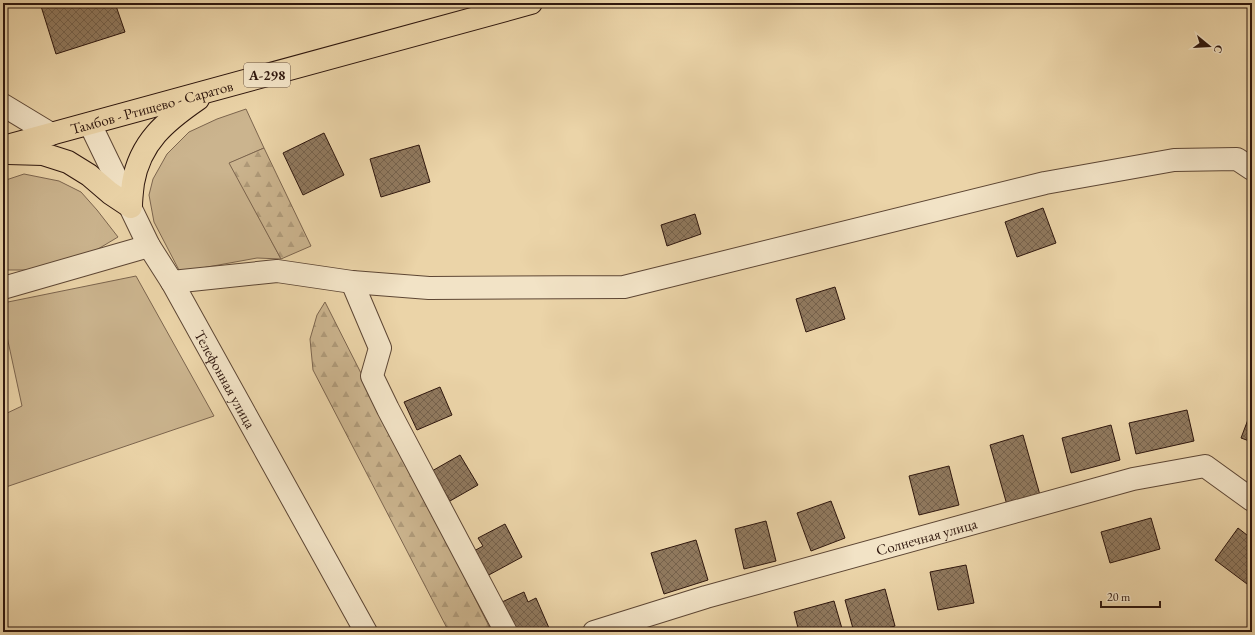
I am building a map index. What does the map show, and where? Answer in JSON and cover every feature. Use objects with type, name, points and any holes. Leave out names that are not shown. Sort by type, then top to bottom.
[{"type":"main road","name":"Тамбов - Ртищево - Саратов","points":[[3,146],[90,124],[531,3]]},
{"type":"main road","points":[[131,208],[133,182],[139,162],[148,142],[164,125],[182,110],[212,90]]},
{"type":"main road","points":[[3,153],[12,152],[43,154],[68,162],[89,175],[131,208]]},
{"type":"street","points":[[3,105],[51,134]]},
{"type":"street","name":"Телефонная улица","points":[[90,124],[149,246],[172,282],[366,632]]},
{"type":"street","points":[[172,282],[277,271],[352,282],[429,288],[624,288],[1045,182],[1174,160],[1237,159],[1252,169]]},
{"type":"street","points":[[5,287],[149,246]]},
{"type":"street","points":[[352,282],[380,348],[372,376],[506,632]]},
{"type":"street","name":"Солнечная улица","points":[[594,632],[706,597],[1132,479],[1205,466],[1252,500]]},
{"type":"green space","points":[[246,109],[264,148],[230,163],[281,259],[257,258],[180,272],[154,222],[149,195],[153,179],[167,154],[189,132],[217,119]]},
{"type":"green space","points":[[264,148],[311,246],[281,259],[229,163]]},
{"type":"green space","points":[[24,174],[59,181],[81,192],[118,237],[93,252],[38,270],[7,270],[3,268],[3,181]]},
{"type":"green space","points":[[136,276],[214,416],[3,488],[3,415],[22,406],[3,318],[3,303]]},
{"type":"green space","points":[[325,302],[492,632],[449,632],[313,370],[310,339],[317,315]]},
{"type":"building","points":[[40,3],[115,3],[125,32],[56,54]]},
{"type":"building","points":[[324,133],[344,175],[303,195],[283,153]]},
{"type":"building","points":[[419,145],[430,182],[381,197],[370,159]]},
{"type":"building","points":[[1043,208],[1056,243],[1017,257],[1005,222]]},
{"type":"building","points":[[695,214],[701,234],[667,246],[661,225]]},
{"type":"building","points":[[835,287],[845,319],[806,332],[796,299]]},
{"type":"building","points":[[440,387],[452,415],[417,430],[404,402]]},
{"type":"building","points":[[1252,409],[1252,442],[1241,438]]},
{"type":"building","points":[[1187,410],[1194,441],[1136,454],[1129,423]]},
{"type":"building","points":[[1111,425],[1120,460],[1071,473],[1062,438]]},
{"type":"building","points":[[1023,435],[1040,495],[1007,505],[990,445]]},
{"type":"building","points":[[460,455],[478,485],[450,501],[432,471]]},
{"type":"building","points":[[949,466],[959,505],[919,515],[909,476]]},
{"type":"building","points":[[831,501],[845,538],[811,551],[797,513]]},
{"type":"building","points":[[1151,518],[1160,549],[1110,563],[1101,532]]},
{"type":"building","points":[[766,521],[776,561],[744,569],[735,529]]},
{"type":"building","points":[[505,524],[522,557],[487,576],[474,551],[483,546],[478,538]]},
{"type":"building","points":[[1238,528],[1252,539],[1252,577],[1247,584],[1215,560]]},
{"type":"building","points":[[696,540],[708,580],[664,594],[651,553]]},
{"type":"building","points":[[966,565],[974,603],[938,610],[930,572]]},
{"type":"building","points":[[885,589],[895,626],[873,632],[854,632],[845,600]]},
{"type":"building","points":[[524,592],[528,602],[536,598],[549,628],[540,632],[516,632],[502,602]]},
{"type":"building","points":[[834,601],[843,632],[799,632],[794,612]]}]
